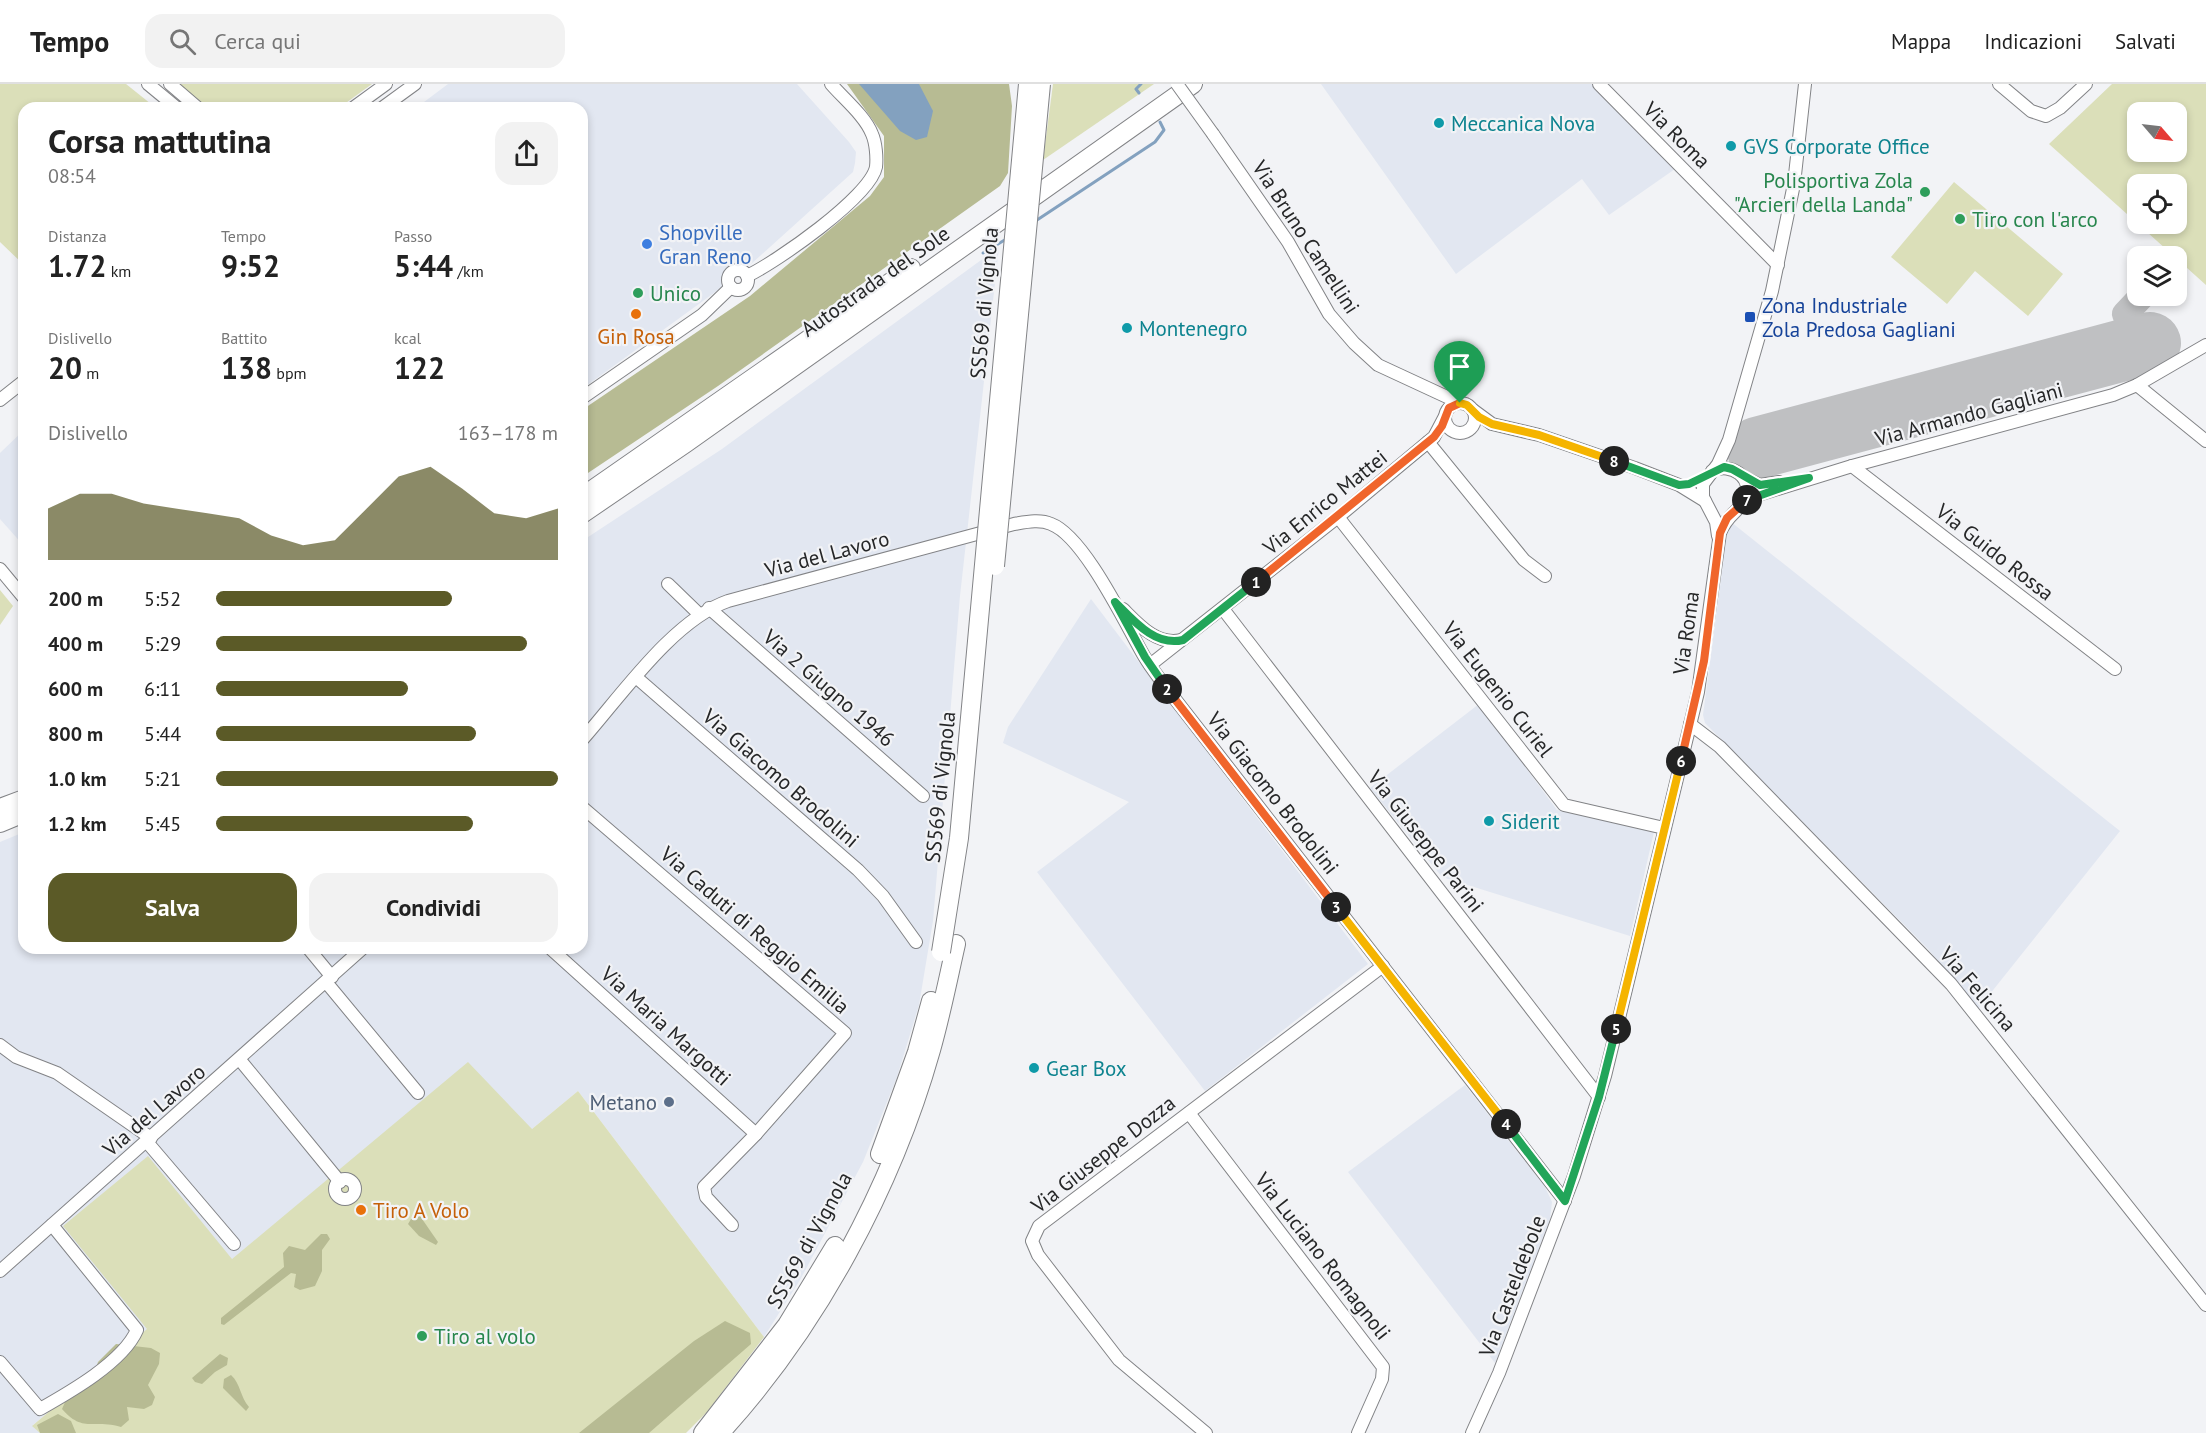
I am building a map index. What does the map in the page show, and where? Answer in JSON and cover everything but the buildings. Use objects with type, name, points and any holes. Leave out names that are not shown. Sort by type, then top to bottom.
[{"type":"highway","points":[[1012,246],[1013,163],[1017,108],[1015,84]]},
{"type":"highway","name":"SS569 di Vignola","points":[[703,1433],[788,1325],[855,1209],[895,1118],[949,948],[1028,84]]},
{"type":"highway","name":"SS569 di Vignola","points":[[720,1433],[797,1333],[832,1278],[866,1215],[907,1122],[931,1050],[949,948],[969,855],[1041,84]]},
{"type":"highway","points":[[1037,119],[1046,84]]},
{"type":"highway","name":"Autostrada del Sole","points":[[588,493],[736,392],[1172,84]]},
{"type":"highway","name":"Autostrada del Sole","points":[[588,510],[1193,84]]},
{"type":"highway","points":[[0,808],[18,801]]},
{"type":"highway","points":[[0,823],[18,816]]},
{"type":"street","points":[[148,84],[170,102]]},
{"type":"street","points":[[170,84],[191,102]]},
{"type":"street","points":[[361,102],[386,84]]},
{"type":"street","points":[[390,102],[416,84]]},
{"type":"street","points":[[588,394],[702,315],[731,287],[738,290],[744,288],[748,283],[747,276],[786,254],[865,187],[876,168],[872,134],[831,84]]},
{"type":"street","name":"Via Bruno Camellini","points":[[1177,84],[1288,242],[1329,314],[1378,365],[1460,403],[1492,424]]},
{"type":"street","name":"Via Roma","points":[[1599,84],[1778,265]]},
{"type":"street","name":"Via Roma","points":[[1732,469],[1728,457],[1729,440],[1778,265],[1794,183],[1805,84]]},
{"type":"street","points":[[1999,84],[2031,111],[2046,116],[2060,108],[2086,84]]},
{"type":"street","name":"Via Armando Gagliani","points":[[1738,507],[1809,478],[2113,395],[2137,385],[2205,346]]},
{"type":"street","points":[[1425,385],[1439,399],[1446,425],[1455,432],[1461,433],[1492,424],[1539,435],[1679,485],[1721,512],[1738,507]]},
{"type":"street","points":[[2137,385],[2206,441]]},
{"type":"street","points":[[0,400],[18,386]]},
{"type":"street","points":[[1444,417],[1452,405],[1460,403]]},
{"type":"street","points":[[1470,429],[1475,418],[1473,410]]},
{"type":"street","name":"Via Enrico Mattei","points":[[1150,665],[1338,517],[1431,439],[1444,417]]},
{"type":"street","name":"Via Enrico Mattei","points":[[1431,439],[1455,432]]},
{"type":"street","points":[[1431,439],[1524,560],[1545,576]]},
{"type":"street","name":"Via Roma","points":[[1718,539],[1716,522],[1706,502],[1703,484],[1729,440]]},
{"type":"street","name":"Via Guido Rossa","points":[[1852,466],[2115,669]]},
{"type":"street","points":[[1679,485],[1689,484],[1724,467],[1732,469],[1743,477]]},
{"type":"street","name":"Via Roma","points":[[1690,728],[1704,661],[1718,539],[1723,525],[1738,507],[1747,491],[1743,477]]},
{"type":"street","name":"Via Armando Gagliani","points":[[1743,477],[1760,485],[1809,478]]},
{"type":"street","name":"Via Eugenio Curiel","points":[[1338,517],[1564,805],[1664,828]]},
{"type":"street","name":"Via del Lavoro","points":[[588,733],[680,630],[704,611],[728,601],[968,536],[1027,522],[1051,524],[1067,535],[1115,602]]},
{"type":"street","points":[[0,569],[18,589]]},
{"type":"street","points":[[668,584],[704,611]]},
{"type":"street","points":[[1115,602],[1147,631],[1170,641]]},
{"type":"street","name":"Via Giacomo Brodolini","points":[[1115,602],[1150,665],[1565,1201]]},
{"type":"street","name":"Via Giuseppe Parini","points":[[1222,609],[1599,1097]]},
{"type":"street","name":"Via 2 Giugno 1946","points":[[704,611],[923,796]]},
{"type":"street","points":[[1150,665],[1150,649],[1156,643],[1183,640]]},
{"type":"street","name":"Via Giacomo Brodolini","points":[[636,678],[858,870],[883,896],[916,942]]},
{"type":"street","name":"Via Casteldebole","points":[[1472,1433],[1500,1373],[1565,1201],[1599,1097],[1690,728]]},
{"type":"street","name":"Via Felicina","points":[[1690,728],[1720,747],[1951,984],[2205,1300]]},
{"type":"street","name":"Via Caduti di Reggio Emilia","points":[[588,812],[845,1033],[756,1134],[705,1187],[706,1197],[732,1226]]},
{"type":"street","points":[[312,954],[329,980],[417,1093]]},
{"type":"street","name":"Via del Lavoro","points":[[0,1271],[357,954]]},
{"type":"street","name":"Via Maria Margotti","points":[[557,954],[756,1134]]},
{"type":"street","name":"Via Giuseppe Dozza","points":[[1206,1433],[1119,1360],[1038,1255],[1032,1241],[1039,1226],[1383,966]]},
{"type":"street","points":[[0,1045],[16,1057],[57,1073],[149,1140],[234,1244]]},
{"type":"street","points":[[240,1060],[340,1182]]},
{"type":"street","name":"Via Luciano Romagnoli","points":[[1189,1113],[1383,1367],[1382,1379],[1358,1433]]},
{"type":"street","points":[[0,1362],[40,1410],[75,1389],[131,1344],[137,1330],[52,1225]]},
{"type":"shaded area","points":[[448,84],[797,84],[849,142],[856,152],[855,163],[853,172],[740,274],[588,385],[588,102],[424,102]]},
{"type":"shaded area","points":[[1321,84],[1593,84],[1675,169],[1609,215],[1582,179],[1456,274]]},
{"type":"shaded area","points":[[999,247],[960,596],[933,921],[919,1005],[897,1077],[863,1162],[800,1280],[764,1337],[578,1091],[532,1129],[232,1259],[33,1425],[40,1433],[0,1433],[0,842],[18,834],[18,954],[588,954],[588,537],[722,449]]},
{"type":"shaded area","points":[[18,436],[18,539],[0,519],[0,453]]},
{"type":"shaded area","points":[[1731,522],[2120,831],[1978,1009],[1928,949],[1705,723],[1703,715],[1728,526]]},
{"type":"shaded area","points":[[1091,599],[1368,964],[1205,1091],[1037,872],[1129,802],[1003,743],[1008,727]]},
{"type":"shaded area","name":"Siderit","points":[[1479,704],[1557,810],[1654,832],[1630,936],[1442,877],[1370,788]]},
{"type":"shaded area","points":[[1465,1085],[1545,1187],[1552,1202],[1550,1219],[1495,1363],[1348,1172]]},
{"type":"green space","points":[[0,84],[126,84],[148,102],[18,102],[18,259],[0,242]]},
{"type":"green space","points":[[179,84],[372,84],[347,102],[200,102]]},
{"type":"green space","points":[[847,84],[1009,84],[1012,106],[1008,173],[1000,186],[718,386],[588,473],[588,406],[750,296],[870,196],[884,177],[884,136]]},
{"type":"green space","points":[[1053,84],[1154,84],[1043,160]]},
{"type":"green space","points":[[2112,84],[2206,84],[2206,285],[2187,268],[2187,246],[2163,246],[2149,234],[2187,234],[2187,174],[2127,174],[2127,214],[2049,144]]},
{"type":"green space","name":"Tiro con l'arco","points":[[1954,182],[2063,274],[2028,316],[1975,271],[1947,304],[1891,257]]},
{"type":"green space","points":[[0,590],[13,606],[0,625]]},
{"type":"green space","points":[[468,1062],[532,1129],[578,1091],[764,1337],[707,1412],[686,1433],[40,1433],[32,1426],[147,1329],[63,1226],[148,1156],[232,1259]]},
{"type":"green space","points":[[420,1216],[438,1242],[436,1245],[419,1236],[408,1224],[411,1219]]},
{"type":"green space","points":[[321,1234],[327,1234],[330,1239],[322,1250],[322,1271],[315,1286],[300,1290],[294,1287],[296,1274],[291,1273],[224,1325],[221,1324],[221,1318],[284,1267],[283,1253],[289,1246],[305,1250]]},
{"type":"green space","points":[[725,1321],[750,1333],[751,1344],[649,1433],[579,1433],[694,1341]]},
{"type":"green space","points":[[116,1344],[151,1348],[160,1353],[159,1364],[148,1385],[155,1397],[152,1405],[144,1409],[127,1407],[129,1420],[121,1427],[76,1421],[62,1409],[74,1382],[90,1385],[98,1362]]},
{"type":"green space","points":[[220,1354],[228,1358],[227,1365],[202,1384],[195,1382],[192,1378]]},
{"type":"green space","points":[[231,1375],[249,1407],[246,1411],[223,1388],[224,1379]]},
{"type":"green space","points":[[58,1414],[71,1421],[76,1433],[40,1433],[37,1425]]},
{"type":"water","points":[[859,84],[919,84],[933,111],[927,137],[916,140],[900,131]]},
{"type":"waterway","points":[[1139,93],[1136,89],[1141,84]]},
{"type":"waterway","points":[[1034,222],[1155,142],[1164,130],[1160,122]]},
{"type":"waterway","points":[[983,253],[1008,238]]},
{"type":"taxiway","points":[[2133,306],[2125,314],[2137,346]]},
{"type":"runway","points":[[1757,448],[2150,343]]},
{"type":"place","name":"Meccanica Nova","points":[[1439,123]]},
{"type":"place","name":"GVS Corporate Office","points":[[1731,146]]},
{"type":"place","name":"Polisportiva Zola \"Arcieri della Landa\"","points":[[1925,192]]},
{"type":"place","name":"Tiro con l'arco","points":[[1960,219]]},
{"type":"place","name":"Shopville Gran Reno","points":[[647,244]]},
{"type":"place","name":"Unico","points":[[638,293]]},
{"type":"place","name":"Gin Rosa","points":[[636,314]]},
{"type":"place","name":"Zona Industriale Zola Predosa Gagliani","points":[[1750,317]]},
{"type":"place","name":"Montenegro","points":[[1127,328]]},
{"type":"place","name":"Siderit","points":[[1489,821]]},
{"type":"place","name":"Gear Box","points":[[1034,1068]]},
{"type":"place","name":"Metano","points":[[669,1102]]},
{"type":"place","name":"Tiro A Volo","points":[[361,1210]]},
{"type":"place","name":"Tiro al volo","points":[[422,1336]]},
{"type":"route","points":[[1460,403],[1467,405],[1479,417],[1492,424],[1539,435],[1679,485],[1698,481],[1712,471],[1724,467],[1736,470],[1751,482],[1760,485],[1789,479],[1809,478],[1790,487],[1748,499],[1727,518],[1720,533],[1704,661],[1689,732],[1646,899],[1605,1076],[1565,1201],[1168,690],[1145,657],[1115,602],[1156,637],[1165,641],[1183,640],[1338,517],[1434,437],[1442,426],[1446,411],[1452,405],[1460,403]]}]
